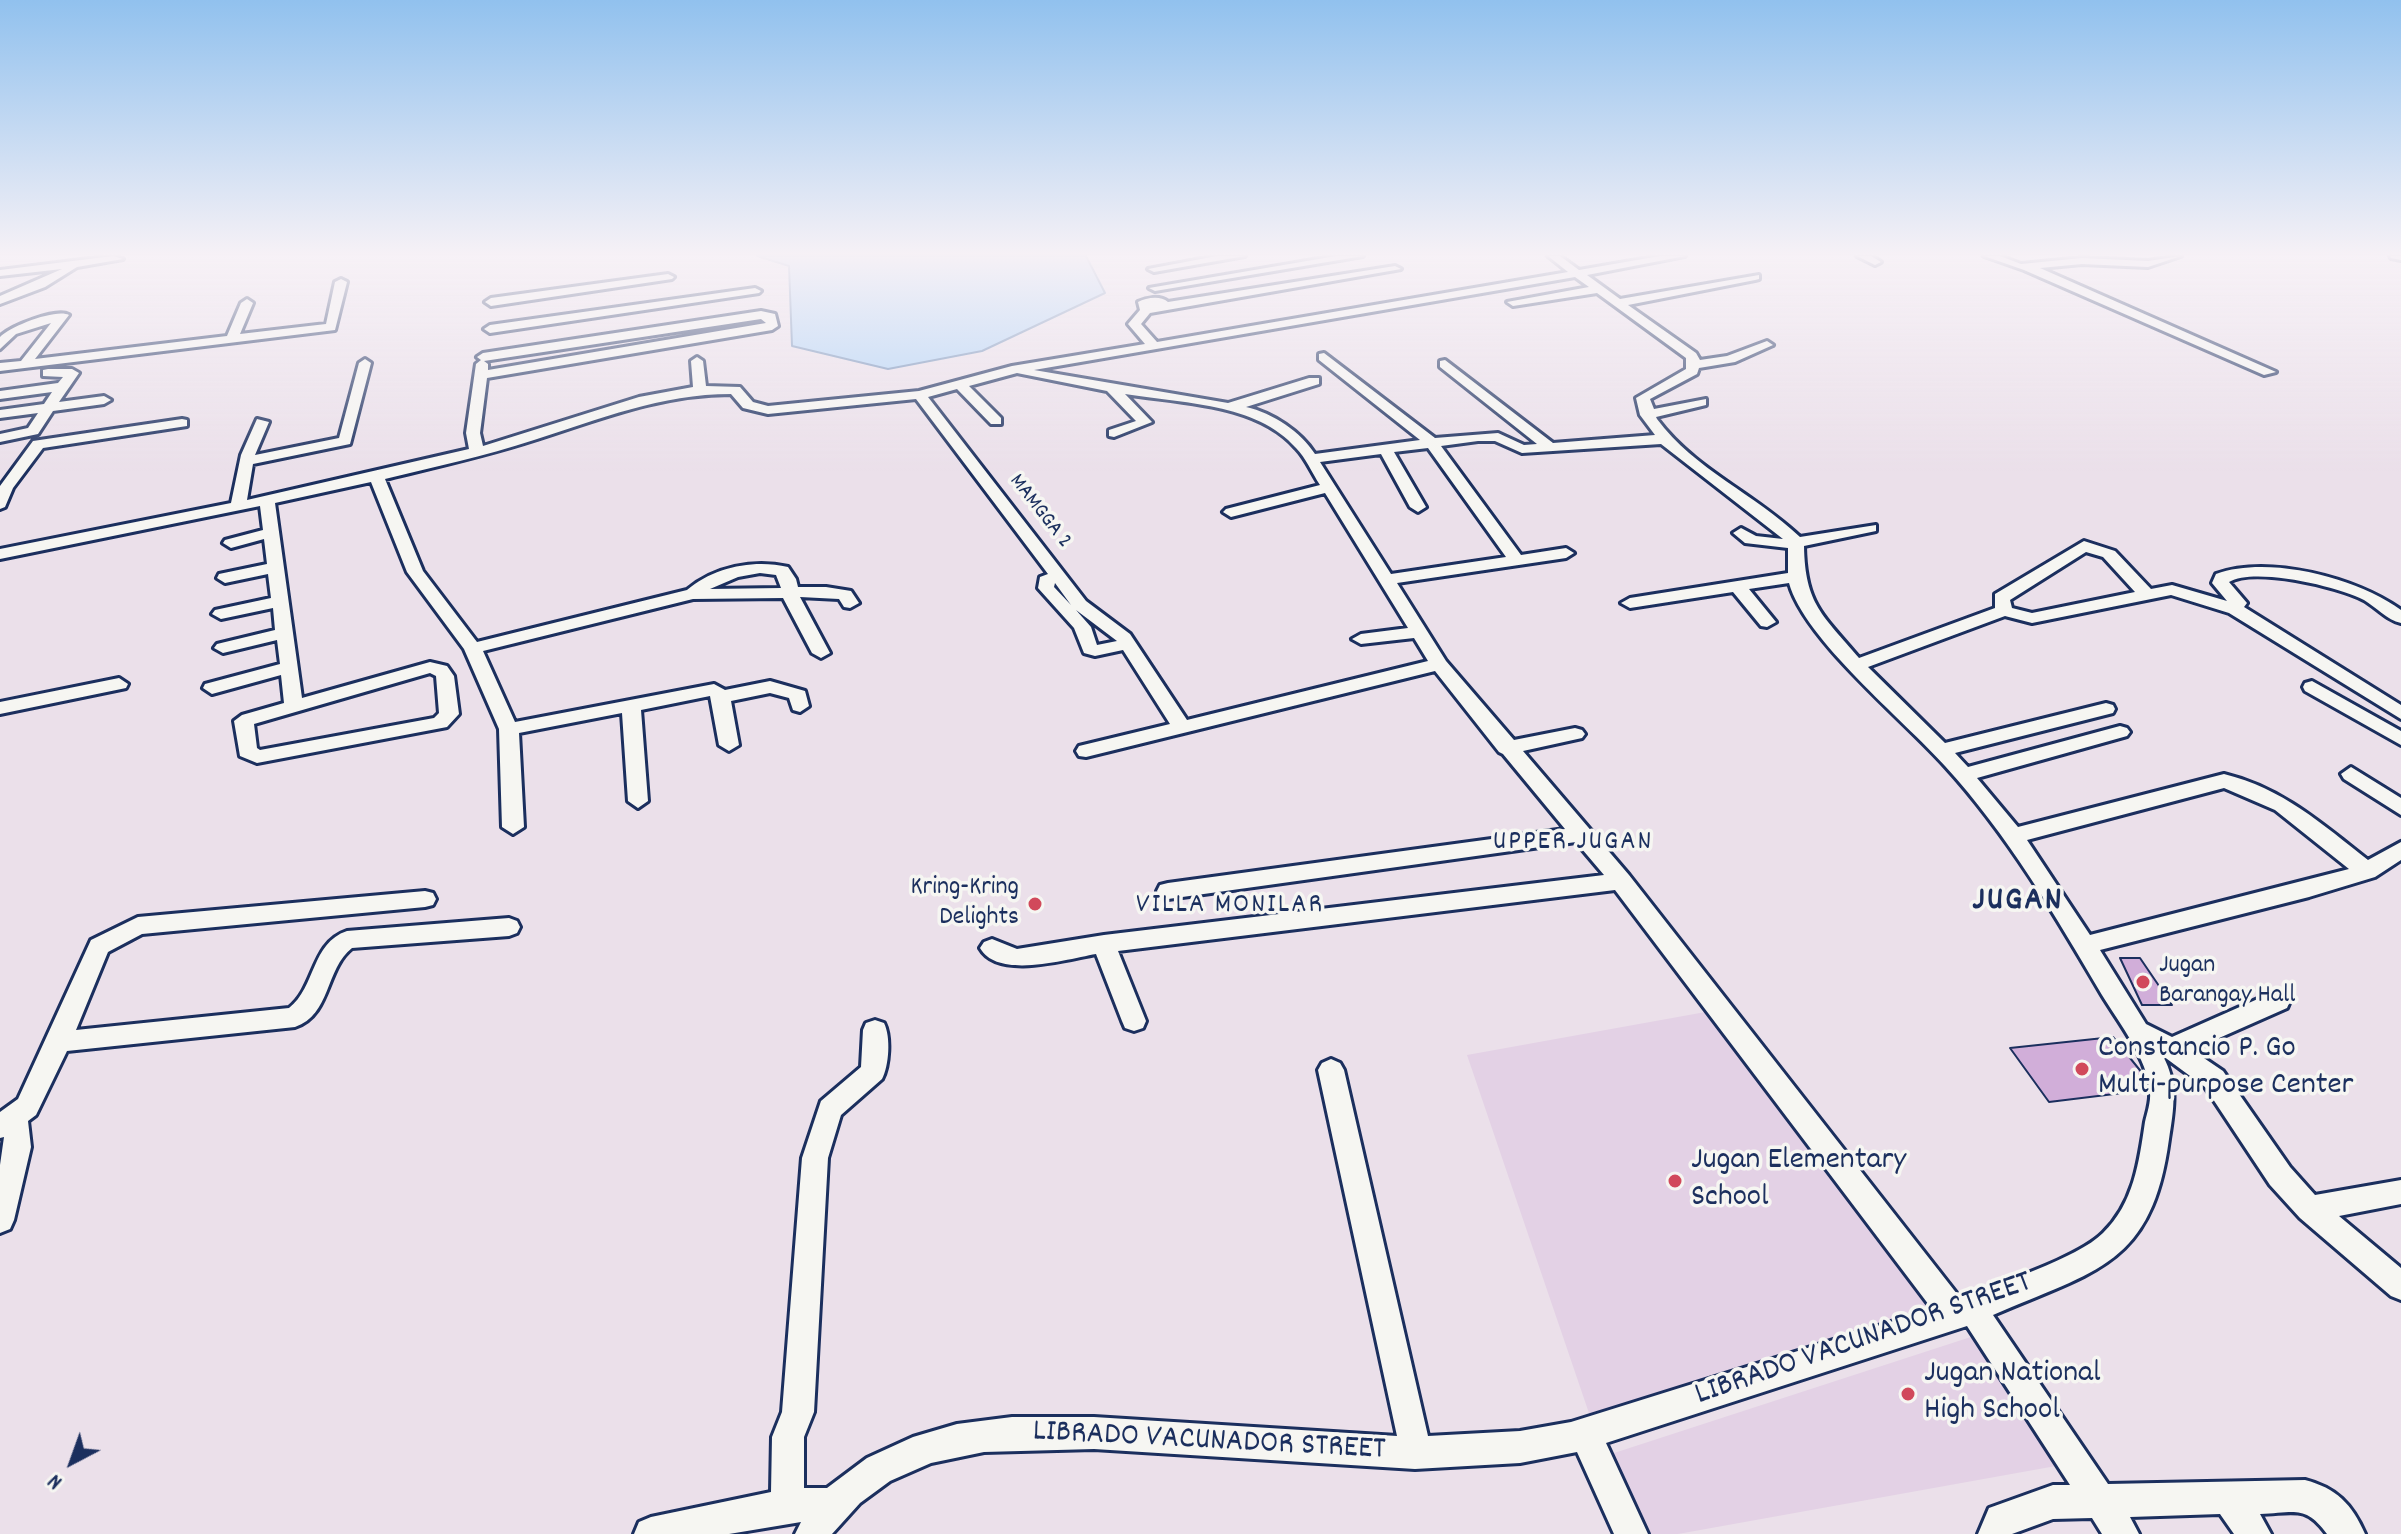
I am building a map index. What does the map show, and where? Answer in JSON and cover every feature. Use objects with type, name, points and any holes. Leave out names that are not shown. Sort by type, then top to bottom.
[{"type":"street","points":[[0,345],[12,331],[23,328]]},
{"type":"street","points":[[24,365],[53,328]]},
{"type":"street","points":[[232,338],[236,328]]},
{"type":"street","points":[[0,367],[326,328]]},
{"type":"street","points":[[477,451],[473,433],[483,357],[490,329],[500,328]]},
{"type":"street","points":[[483,357],[678,328]]},
{"type":"street","points":[[481,375],[763,328]]},
{"type":"street","points":[[1137,328],[1154,346]]},
{"type":"street","points":[[0,554],[376,475],[477,451],[622,404],[700,390],[735,390],[748,405],[768,410],[920,395],[1012,370],[1278,328]]},
{"type":"street","points":[[1653,328],[1682,348],[1694,365]]},
{"type":"street","points":[[2167,328],[2269,372]]},
{"type":"street","points":[[1694,365],[1730,359],[1767,345]]},
{"type":"street","points":[[1324,357],[1433,445],[1517,561]]},
{"type":"street","points":[[697,361],[700,390]]},
{"type":"street","points":[[249,461],[345,441],[365,363]]},
{"type":"street","points":[[1445,364],[1550,447]]},
{"type":"street","points":[[1694,365],[1692,371],[1645,396],[1647,415],[1665,439],[1796,542]]},
{"type":"street","points":[[1012,370],[1231,407],[1277,425],[1313,459],[1384,580],[1439,664],[1506,748],[1621,881],[1964,1313],[2101,1499],[2122,1534]]},
{"type":"street","points":[[0,379],[72,373],[33,431],[0,438]]},
{"type":"street","points":[[1231,407],[1314,381]]},
{"type":"street","points":[[960,384],[996,421]]},
{"type":"street","points":[[0,395],[62,387]]},
{"type":"street","points":[[1112,388],[1145,422],[1114,433]]},
{"type":"street","name":"MAMGGA 2","points":[[920,395],[1080,605],[1127,644],[1182,728]]},
{"type":"street","points":[[0,414],[104,400]]},
{"type":"street","points":[[1647,415],[1701,402]]},
{"type":"street","points":[[238,506],[248,455],[262,422]]},
{"type":"street","points":[[0,504],[6,488],[38,444],[182,423]]},
{"type":"street","points":[[1313,459],[1498,437],[1518,448],[1665,439]]},
{"type":"street","points":[[1386,451],[1418,507]]},
{"type":"street","points":[[376,475],[415,572],[473,648],[509,729],[513,827]]},
{"type":"street","points":[[1231,512],[1331,487]]},
{"type":"street","points":[[267,499],[294,705]]},
{"type":"street","points":[[1741,533],[1754,543],[1796,542],[1870,528]]},
{"type":"street","points":[[231,543],[271,533]]},
{"type":"street","name":"LIBRADO VACUNADOR STREET","points":[[812,1534],[832,1505],[863,1479],[898,1459],[956,1441],[1009,1435],[1098,1433],[1416,1452],[1525,1449],[1585,1434],[1964,1313],[2087,1260],[2112,1244],[2135,1216],[2152,1167],[2163,1092],[2156,1067],[2085,945],[2013,836],[1964,775],[1856,665],[1803,602],[1796,577],[1796,542]]},
{"type":"street","points":[[2004,611],[2001,598],[2084,546],[2109,554],[2148,596]]},
{"type":"street","points":[[1384,580],[1566,553]]},
{"type":"street","points":[[225,578],[276,567]]},
{"type":"street","points":[[693,594],[719,578],[773,568],[785,573],[790,594],[821,653]]},
{"type":"street","points":[[2235,609],[2238,603],[2220,583],[2222,578],[2227,574],[2255,572],[2360,592],[2401,618]]},
{"type":"street","points":[[1057,576],[1046,581],[1046,588],[1082,627],[1090,649],[1095,651],[1127,644]]},
{"type":"street","points":[[1630,603],[1796,577]]},
{"type":"street","points":[[1736,585],[1767,622]]},
{"type":"street","points":[[1856,665],[2004,611],[2032,618],[2172,590],[2235,609],[2401,713]]},
{"type":"street","points":[[473,648],[693,594],[826,592],[845,595],[850,603]]},
{"type":"street","points":[[221,614],[280,601]]},
{"type":"street","points":[[1361,639],[1417,632]]},
{"type":"street","points":[[223,648],[284,633]]},
{"type":"street","points":[[1086,751],[1439,664]]},
{"type":"street","points":[[212,688],[289,667]]},
{"type":"street","points":[[435,668],[445,676],[449,714],[440,723],[257,757],[250,755],[244,721],[294,705],[435,668]]},
{"type":"street","points":[[0,708],[119,684]]},
{"type":"street","points":[[721,697],[775,686],[798,695],[800,706]]},
{"type":"street","points":[[2312,687],[2401,739]]},
{"type":"street","points":[[509,729],[714,690],[721,697],[729,745]]},
{"type":"street","points":[[631,707],[638,801]]},
{"type":"street","points":[[1941,750],[2106,709]]},
{"type":"street","points":[[1964,775],[2120,732]]},
{"type":"street","points":[[1506,748],[1575,734]]},
{"type":"street","points":[[2351,774],[2401,808]]},
{"type":"street","points":[[2013,836],[2224,781],[2245,786],[2277,803],[2367,871]]},
{"type":"street","points":[[1168,891],[1581,834]]},
{"type":"street","points":[[2085,945],[2309,889],[2367,871],[2401,850]]},
{"type":"street","points":[[992,948],[1015,958],[1104,944],[1621,881]]},
{"type":"street","points":[[0,1220],[18,1147],[8,1122],[27,1107],[59,1042],[99,946],[138,926],[425,899]]},
{"type":"street","points":[[59,1042],[295,1017],[308,1006],[331,951],[347,940],[509,927]]},
{"type":"street","points":[[1104,944],[1134,1021]]},
{"type":"street","points":[[2171,1048],[2278,1001]]},
{"type":"street","points":[[787,1505],[788,1437],[798,1412],[815,1158],[830,1109],[873,1072],[875,1030]]},
{"type":"street","points":[[2137,1031],[2196,1064],[2224,1091],[2280,1176],[2310,1209],[2401,1286]]},
{"type":"street","points":[[1331,1070],[1416,1452]]},
{"type":"street","points":[[2310,1209],[2401,1192]]},
{"type":"street","points":[[1585,1434],[1631,1534]]},
{"type":"street","points":[[1995,1534],[2001,1520],[2013,1513],[2053,1502],[2305,1496],[2323,1501],[2348,1534]]},
{"type":"street","points":[[2227,1497],[2254,1534]]},
{"type":"street","points":[[651,1534],[787,1505],[832,1505]]},
{"type":"shaded area","name":"Jugan Elementary School","points":[[1711,1011],[1937,1307],[1592,1422],[1467,1055]]},
{"type":"shaded area","name":"Jugan National High School","points":[[1980,1334],[2067,1464],[1678,1534],[1643,1534],[1611,1454]]},
{"type":"water","points":[[791,328],[1032,328],[982,351],[888,369],[792,346]]},
{"type":"building","name":"Jugan Barangay Hall","points":[[2120,958],[2140,958],[2172,1005],[2142,1005]]},
{"type":"building","name":"Constancio P. Go Multi-purpose Center","points":[[2113,1037],[2143,1074],[2147,1090],[2049,1102],[2010,1048]]},
{"type":"place","name":"Kring-Kring Delights","points":[[1035,904]]},
{"type":"place","name":"Jugan Barangay Hall","points":[[2143,982]]},
{"type":"place","name":"Constancio P. Go Multi-purpose Center","points":[[2082,1069]]},
{"type":"place","name":"Jugan Elementary School","points":[[1675,1181]]},
{"type":"place","name":"Jugan National High School","points":[[1908,1394]]},
{"type":"district","name":"UPPER JUGAN","points":[[1573,844]]},
{"type":"district","name":"JUGAN","points":[[2018,903]]},
{"type":"district","name":"VILLA MONILAR","points":[[1230,907]]}]
